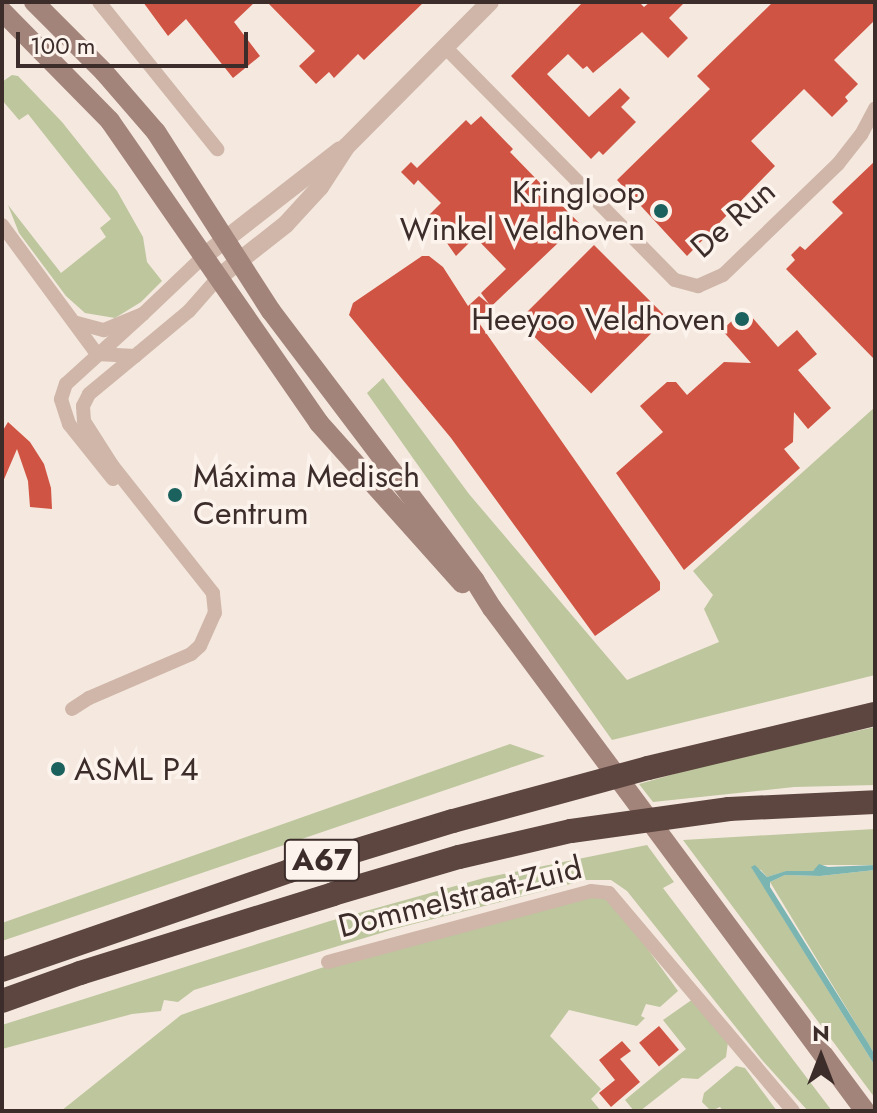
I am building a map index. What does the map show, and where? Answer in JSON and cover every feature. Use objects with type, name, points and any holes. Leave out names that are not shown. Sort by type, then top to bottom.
[{"type":"highway","name":"A67","points":[[2,970],[274,875],[453,821],[648,768],[875,714]]},
{"type":"highway","name":"A67","points":[[2,1001],[80,973],[333,894],[459,857],[571,831],[729,809],[875,802]]},
{"type":"main road","points":[[34,2],[131,101],[171,154],[271,311],[475,581],[865,1111]]},
{"type":"main road","points":[[2,11],[110,121],[319,423],[450,571],[492,608]]},
{"type":"street","points":[[99,2],[217,149]]},
{"type":"street","points":[[146,509],[105,471],[63,412],[61,399],[66,384],[204,256],[346,147],[490,2]]},
{"type":"street","name":"De Run","points":[[445,47],[675,280],[698,286],[723,275],[838,164],[861,135],[875,109]]},
{"type":"street","points":[[72,709],[89,698],[191,654],[213,623],[213,593],[146,509],[84,421],[83,406],[89,394],[180,319],[219,277],[286,224],[325,180],[346,147]]},
{"type":"street","points":[[2,209],[6,230],[97,354]]},
{"type":"street","points":[[77,323],[104,330],[143,314]]},
{"type":"street","points":[[97,354],[135,356]]},
{"type":"street","name":"Dommelstraat-Zuid","points":[[328,962],[576,895],[597,891],[609,893],[793,1111]]},
{"type":"green space","points":[[12,75],[18,76],[62,122],[117,191],[143,237],[147,262],[162,281],[141,302],[115,318],[85,313],[66,296],[19,233],[8,205],[61,273],[106,237],[100,228],[111,219],[28,114],[19,120],[2,100],[2,82]]},
{"type":"green space","points":[[383,378],[469,494],[627,680],[719,642],[704,609],[713,595],[693,571],[875,407],[875,675],[612,740],[367,393]]},
{"type":"green space","points":[[875,727],[875,785],[794,787],[653,802],[639,784],[720,761]]},
{"type":"green space","points":[[510,744],[545,756],[2,941],[2,923]]},
{"type":"green space","points":[[875,829],[875,865],[823,865],[813,871],[787,871],[767,877],[761,870],[752,868],[875,1066],[875,1098],[683,840]]},
{"type":"green space","points":[[647,845],[674,882],[663,888],[832,1111],[808,1111],[762,1060],[627,891],[611,880],[586,880],[394,929],[194,990],[178,1002],[164,1000],[161,1011],[132,1014],[2,1049],[2,1025],[330,921],[484,878]]},
{"type":"green space","points":[[875,870],[875,1055],[770,882],[785,875],[820,876]]},
{"type":"green space","points":[[591,895],[607,899],[631,926],[678,991],[660,1007],[646,1004],[641,1016],[645,1018],[637,1026],[569,1010],[550,1036],[601,1089],[591,1099],[601,1111],[61,1111],[181,1015],[330,965]]},
{"type":"green space","points":[[693,999],[728,1042],[726,1057],[698,1079],[682,1078],[640,1111],[634,1111],[625,1100],[686,1049],[663,1020]]},
{"type":"green space","points":[[736,1066],[745,1068],[777,1111],[723,1111],[720,1107],[711,1111],[702,1102],[704,1093]]},
{"type":"water","points":[[819,864],[828,867],[875,865],[875,870],[820,876],[785,875],[770,882],[770,887],[868,1043],[875,1055],[875,1066],[751,867],[755,865],[767,877],[786,871],[813,871]]},
{"type":"building","points":[[143,2],[255,2],[234,22],[260,56],[233,78],[186,19],[168,36]]},
{"type":"building","points":[[267,2],[424,2],[364,60],[358,54],[334,78],[329,72],[316,84],[299,66],[315,51]]},
{"type":"building","points":[[583,2],[639,2],[644,7],[650,2],[685,2],[669,18],[688,38],[668,58],[642,32],[593,73],[587,66],[583,69],[568,54],[547,74],[589,117],[620,88],[630,98],[621,107],[636,122],[603,155],[599,151],[591,159],[511,76]]},
{"type":"building","points":[[773,2],[875,2],[875,20],[834,60],[858,84],[845,97],[848,101],[832,117],[804,89],[751,141],[775,166],[687,256],[617,180],[710,89],[697,76]]},
{"type":"building","points":[[481,116],[513,149],[510,152],[579,223],[477,320],[660,582],[660,590],[595,636],[451,438],[349,315],[353,303],[422,256],[429,256],[443,267],[468,306],[479,296],[489,304],[481,293],[506,269],[475,237],[456,256],[428,216],[441,203],[418,180],[414,185],[401,172],[411,162],[417,168],[466,120],[471,125]]},
{"type":"building","points":[[875,161],[875,360],[786,269],[795,260],[791,255],[800,246],[805,250],[843,213],[832,202]]},
{"type":"building","points":[[594,245],[667,318],[591,393],[518,321]]},
{"type":"building","points":[[745,309],[778,347],[797,330],[817,354],[798,370],[831,408],[808,429],[794,412],[793,442],[784,449],[800,468],[684,570],[616,473],[663,432],[640,406],[667,382],[676,382],[687,395],[724,362],[751,363],[722,330]]},
{"type":"building","points":[[8,422],[30,442],[44,464],[51,488],[52,509],[30,507],[28,481],[17,449],[2,484],[2,432]]},
{"type":"building","points":[[659,1026],[679,1050],[659,1066],[639,1043]]},
{"type":"building","points":[[622,1041],[631,1051],[620,1059],[640,1082],[611,1107],[599,1093],[615,1080],[599,1060]]},
{"type":"place","name":"Kringloop Winkel Veldhoven","points":[[661,211]]},
{"type":"place","name":"Heeyoo Veldhoven","points":[[742,319]]},
{"type":"place","name":"Máxima Medisch Centrum","points":[[175,495]]},
{"type":"place","name":"ASML P4","points":[[58,769]]}]
